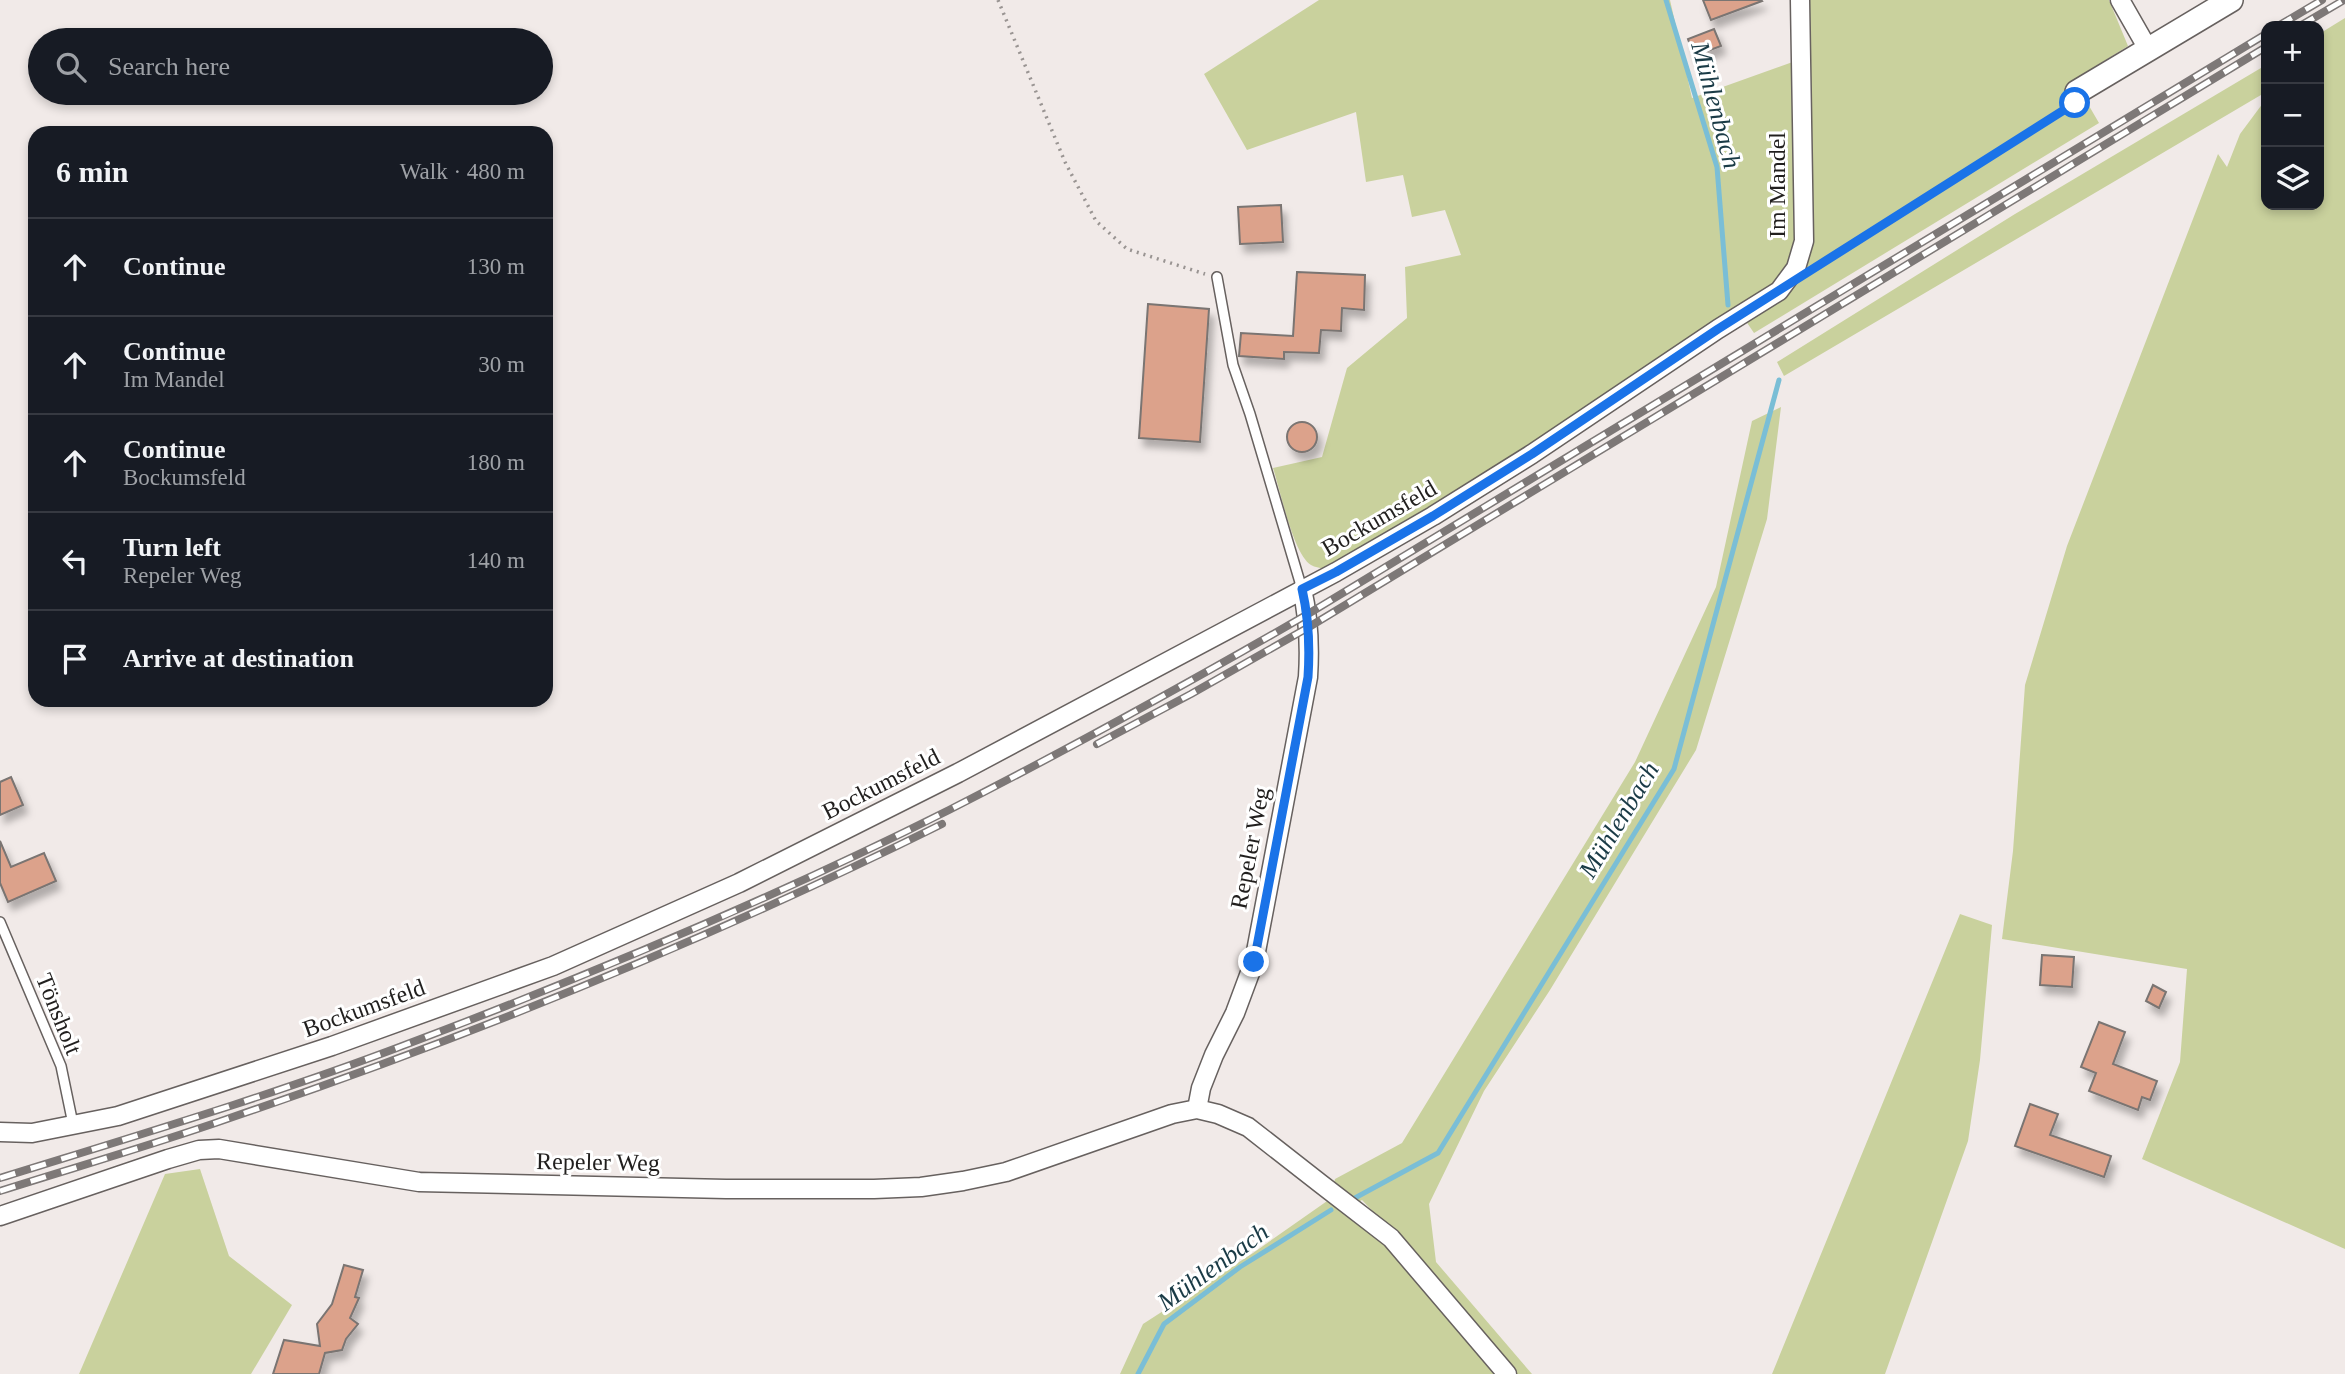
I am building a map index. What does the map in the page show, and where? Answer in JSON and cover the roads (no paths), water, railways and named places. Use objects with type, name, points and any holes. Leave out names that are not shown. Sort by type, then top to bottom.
[{"type":"street","name":"Im Mandel","points":[[1718,329],[1779,291],[1796,268],[1804,241],[1800,0]]},
{"type":"street","points":[[2120,0],[2148,49]]},
{"type":"street","points":[[2077,92],[2231,0]]},
{"type":"street","name":"Bockumsfeld","points":[[0,1132],[32,1133],[118,1116],[332,1046],[553,966],[739,883],[958,773],[1336,572],[1532,454],[1718,329]]},
{"type":"street","name":"Repeler Weg","points":[[0,1216],[168,1158],[199,1150],[219,1149],[419,1182],[726,1189],[921,1187],[1006,1172],[1172,1114],[1197,1109],[1200,1088],[1235,1013],[1254,962],[1308,677],[1310,643],[1308,614],[1302,589]]},
{"type":"street","points":[[1197,1109],[1218,1114],[1248,1127],[1391,1238],[1507,1374]]},
{"type":"lane","points":[[1217,277],[1233,365],[1302,589]]},
{"type":"lane","name":"Tönsholt","points":[[0,922],[61,1066],[73,1124]]},
{"type":"waterway","name":"Mühlenbach","points":[[1666,0],[1717,167],[1728,305]]},
{"type":"waterway","name":"Mühlenbach","points":[[1353,1199],[1438,1153],[1674,769],[1779,380]]},
{"type":"waterway","name":"Mühlenbach","points":[[1138,1374],[1164,1324],[1240,1267],[1331,1210]]},
{"type":"railway","points":[[2286,21],[2322,0]]},
{"type":"railway","points":[[2308,21],[2344,0]]},
{"type":"railway","points":[[0,1178],[252,1099],[472,1019],[747,905],[949,810],[1130,714],[1308,614],[2261,37]]},
{"type":"railway","points":[[1097,744],[1309,627],[2261,50]]},
{"type":"railway","points":[[0,1191],[227,1119],[500,1020],[767,907],[942,824]]}]
